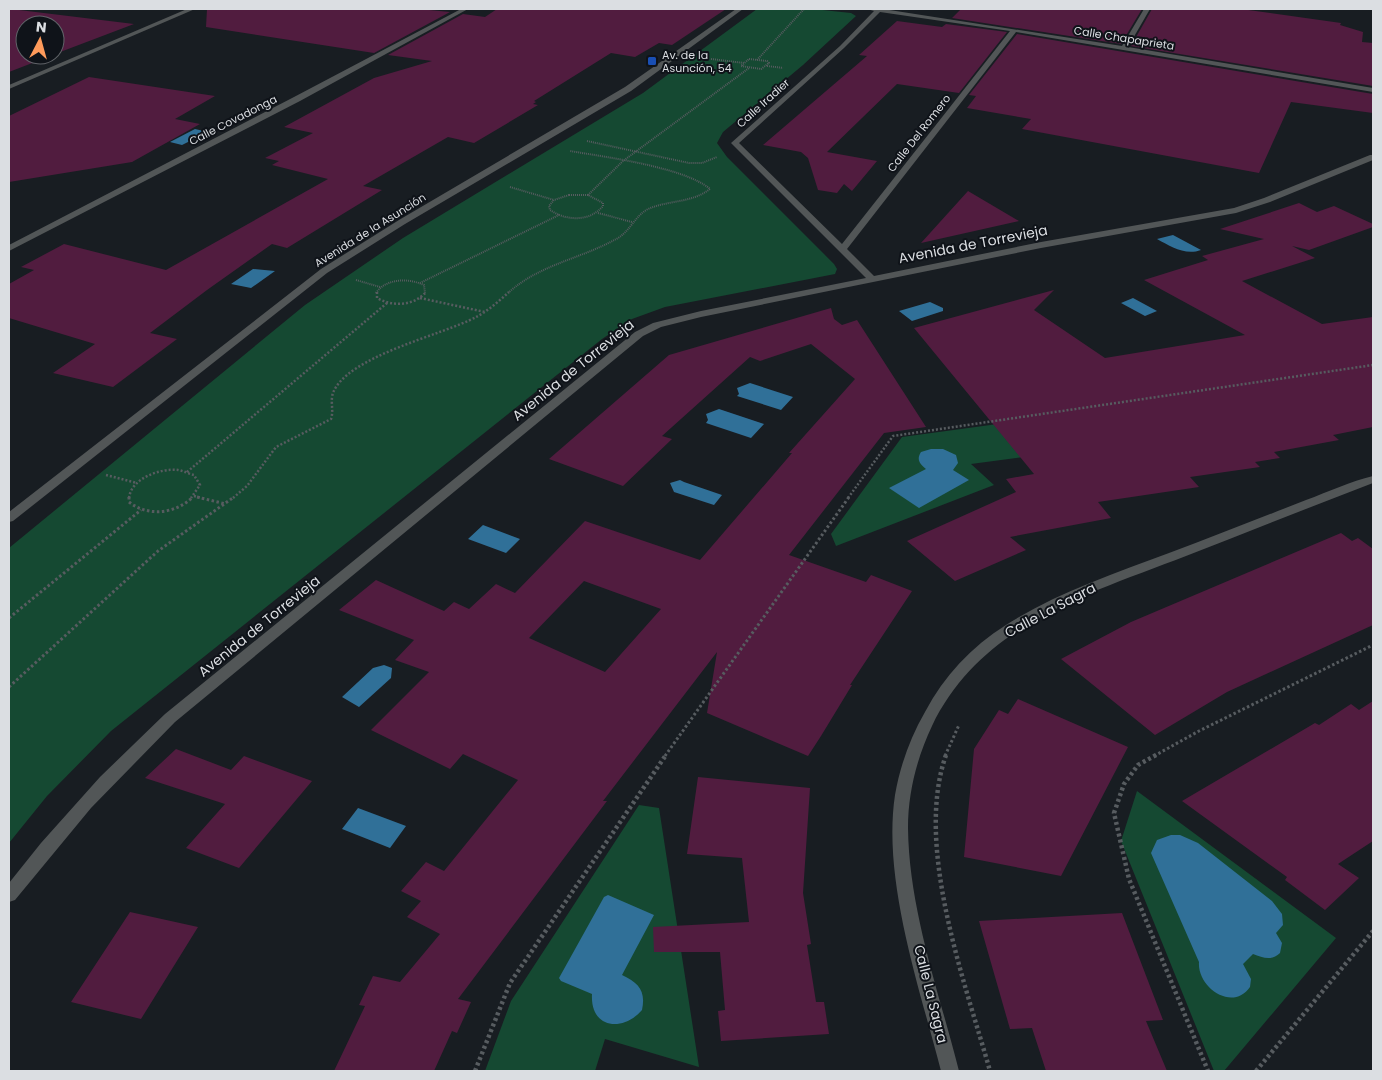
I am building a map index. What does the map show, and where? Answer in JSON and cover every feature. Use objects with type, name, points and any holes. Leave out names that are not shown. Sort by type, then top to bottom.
[{"type":"street","points":[[9,87],[192,9]]},
{"type":"street","name":"Calle Covadonga","points":[[9,248],[305,95],[465,9]]},
{"type":"street","name":"Avenida de la Asunción","points":[[9,518],[324,271],[356,250],[628,89],[740,9]]},
{"type":"street","name":"Calle Chapaprieta","points":[[876,9],[1373,90]]},
{"type":"street","name":"Calle Iradier","points":[[872,279],[735,143],[842,47],[876,9]]},
{"type":"street","points":[[1124,48],[1147,9]]},
{"type":"street","name":"Calle Del Romero","points":[[842,249],[1014,30]]},
{"type":"street","name":"Avenida de Torrevieja","points":[[9,895],[68,820],[114,770],[170,718],[639,334],[673,320],[872,279],[1236,210],[1267,200],[1373,157]]},
{"type":"street","name":"Calle La Sagra","points":[[950,1071],[907,896],[901,841],[905,782],[916,743],[938,698],[962,668],[994,640],[1035,615],[1098,585],[1373,479]]},
{"type":"path","points":[[757,60],[804,9]]},
{"type":"path","points":[[707,59],[744,63]]},
{"type":"path","points":[[749,59],[757,60],[769,62],[763,69],[741,66],[749,59]]},
{"type":"path","points":[[588,195],[623,161],[749,68]]},
{"type":"path","points":[[584,140],[697,163],[722,156]]},
{"type":"path","points":[[9,686],[158,551],[178,535],[226,504],[247,486],[276,447],[331,419],[333,414],[333,393],[349,374],[383,355],[452,329],[485,312],[528,277],[549,266],[610,242],[626,232],[632,222],[650,208],[695,198],[709,191],[710,187],[685,175],[568,151]]},
{"type":"path","points":[[510,188],[554,200]]},
{"type":"path","points":[[420,282],[426,288],[419,298],[404,304],[387,303],[377,298],[375,294],[380,287],[400,280],[420,282],[559,215],[583,217],[597,213],[601,210],[603,203],[588,195],[569,195],[554,200],[549,206],[559,215]]},
{"type":"path","points":[[597,213],[632,222]]},
{"type":"path","points":[[350,278],[380,287]]},
{"type":"path","points":[[419,298],[485,312]]},
{"type":"path","points":[[187,472],[387,303]]},
{"type":"path","points":[[475,1071],[510,983],[714,684],[893,436],[1373,365]]},
{"type":"path","points":[[167,471],[187,472],[198,479],[200,485],[194,496],[174,508],[151,512],[141,510],[129,502],[131,489],[137,483],[156,473],[167,471]]},
{"type":"path","points":[[104,474],[137,483]]},
{"type":"path","points":[[194,496],[226,504]]},
{"type":"path","points":[[9,618],[141,510]]},
{"type":"path","points":[[1208,1071],[1128,879],[1114,813],[1124,784],[1138,765],[1199,731],[1373,645]]},
{"type":"path","points":[[961,722],[941,770],[936,810],[936,849],[943,898],[990,1071]]},
{"type":"path","points":[[1256,1071],[1373,931]]},
{"type":"green space","points":[[757,9],[813,9],[851,13],[856,16],[803,65],[723,132],[717,143],[727,157],[834,264],[837,269],[835,274],[665,307],[632,319],[602,339],[111,731],[47,796],[9,843],[9,548],[305,305],[403,238],[643,93]]},
{"type":"green space","points":[[1139,405],[1068,451],[971,464],[994,485],[836,546],[831,534],[902,437]]},
{"type":"green space","points":[[1137,791],[1336,938],[1224,1071],[1214,1071],[1121,841]]},
{"type":"green space","points":[[639,805],[659,808],[699,1067],[605,1039],[595,1071],[485,1071],[511,1001]]},
{"type":"water","points":[[195,129],[208,132],[182,145],[170,142]]},
{"type":"water","points":[[1173,235],[1201,250],[1195,252],[1183,251],[1157,239]]},
{"type":"water","points":[[253,269],[275,271],[251,288],[231,284]]},
{"type":"water","points":[[1133,298],[1157,311],[1145,316],[1121,303]]},
{"type":"water","points":[[930,302],[943,308],[943,311],[912,321],[899,311]]},
{"type":"water","points":[[750,383],[793,397],[781,410],[737,396],[739,394],[737,388]]},
{"type":"water","points":[[719,409],[764,424],[751,438],[706,423],[708,420],[706,414]]},
{"type":"water","points":[[931,449],[943,449],[956,455],[958,463],[953,470],[969,480],[919,508],[889,488],[926,469],[920,464],[919,457],[921,452]]},
{"type":"water","points":[[680,480],[722,495],[714,505],[674,492],[670,483]]},
{"type":"water","points":[[483,525],[520,539],[506,553],[468,539]]},
{"type":"water","points":[[384,665],[392,668],[391,678],[359,707],[342,697],[373,668]]},
{"type":"water","points":[[358,808],[406,826],[390,848],[342,829]]},
{"type":"water","points":[[1171,835],[1180,835],[1198,843],[1272,901],[1282,914],[1283,925],[1276,933],[1282,943],[1280,953],[1271,958],[1264,958],[1253,954],[1243,964],[1251,979],[1250,987],[1243,994],[1235,997],[1226,997],[1217,994],[1210,988],[1200,972],[1199,962],[1151,853],[1157,840]]},
{"type":"water","points":[[608,895],[654,915],[622,975],[633,981],[640,988],[643,998],[642,1010],[634,1017],[617,1024],[602,1020],[596,1014],[592,994],[561,981],[559,978],[604,897]]},
{"type":"building","points":[[9,9],[59,15],[15,15],[15,65],[27,65],[9,72]]},
{"type":"building","points":[[207,9],[419,9],[450,12],[374,53],[206,27]]},
{"type":"building","points":[[497,9],[726,9],[672,45],[659,43],[635,57],[611,53],[534,101],[536,102],[533,104],[538,105],[474,143],[448,137],[363,186],[382,190],[287,248],[272,244],[207,290],[150,333],[177,339],[113,387],[53,373],[95,344],[9,318],[9,284],[34,270],[21,267],[64,244],[166,270],[328,179],[272,165],[279,161],[265,158],[313,133],[284,127],[374,78],[432,61],[388,55],[463,14],[485,17]]},
{"type":"building","points":[[961,9],[1142,9],[1121,44],[952,18]]},
{"type":"building","points":[[1152,9],[1241,9],[1341,23],[1340,25],[1363,32],[1362,42],[1373,43],[1373,86],[1131,46]]},
{"type":"building","points":[[65,16],[134,24],[65,50]]},
{"type":"building","points":[[897,21],[942,27],[946,24],[1007,32],[959,93],[897,84],[827,152],[877,161],[852,191],[844,184],[837,193],[818,190],[808,158],[801,152],[763,145],[867,56],[859,55]]},
{"type":"building","points":[[1017,34],[1373,94],[1373,113],[1291,102],[1259,173],[1022,129],[1031,119],[967,108],[976,96],[969,95]]},
{"type":"building","points":[[89,77],[215,96],[175,119],[200,124],[132,162],[9,182],[9,116]]},
{"type":"building","points":[[968,191],[1019,221],[921,243]]},
{"type":"building","points":[[1299,203],[1317,212],[1334,206],[1373,224],[1373,227],[1309,250],[1292,246],[1315,258],[1242,281],[1322,324],[1373,317],[1373,427],[1333,435],[1339,440],[1274,452],[1280,458],[1255,462],[1260,467],[1190,477],[1199,487],[1098,502],[1111,518],[1010,537],[1026,550],[955,581],[907,541],[1016,492],[1006,479],[1034,474],[914,328],[1054,290],[1034,310],[1105,358],[1245,335],[1144,280],[1208,260],[1202,256],[1264,239],[1220,229]]},
{"type":"building","points":[[831,308],[834,319],[842,325],[857,320],[926,427],[884,433],[789,555],[866,582],[871,575],[912,591],[850,685],[852,685],[808,756],[707,713],[717,652],[603,801],[607,801],[458,999],[471,1002],[457,1033],[452,1031],[434,1071],[334,1071],[365,1006],[359,1005],[373,976],[400,982],[440,934],[407,917],[421,901],[401,891],[426,862],[444,871],[518,780],[463,754],[450,769],[371,730],[429,672],[395,660],[414,640],[339,610],[376,580],[444,611],[454,602],[469,609],[496,584],[515,593],[585,521],[700,560],[792,453],[789,453],[855,379],[811,344],[760,361],[750,357],[662,436],[672,439],[623,486],[549,459],[669,355]],"holes":[[[584,581],[661,609],[605,672],[529,638]]]},
{"type":"building","points":[[1341,533],[1352,541],[1358,538],[1373,549],[1373,625],[1227,692],[1155,735],[1061,659],[1131,622]]},
{"type":"building","points":[[1018,699],[1128,747],[1061,876],[964,857],[974,749],[999,710],[1008,714]]},
{"type":"building","points":[[1373,701],[1373,841],[1338,864],[1359,878],[1325,910],[1285,880],[1287,877],[1182,801],[1315,723],[1319,725],[1351,704],[1359,710]]},
{"type":"building","points":[[176,749],[231,770],[244,756],[312,781],[239,868],[186,848],[225,804],[145,778]]},
{"type":"building","points":[[698,777],[810,788],[803,893],[811,944],[807,945],[816,1002],[824,1002],[829,1034],[721,1041],[718,1011],[725,1010],[720,952],[654,952],[653,927],[749,922],[742,858],[687,854]]},
{"type":"building","points":[[130,912],[198,927],[141,1019],[71,1002]]},
{"type":"building","points":[[1122,913],[1163,1020],[1146,1021],[1167,1071],[1046,1071],[1032,1028],[1010,1029],[979,921]]},
{"type":"place","name":"Av. de la Asunción, 54","points":[[652,61]]}]
